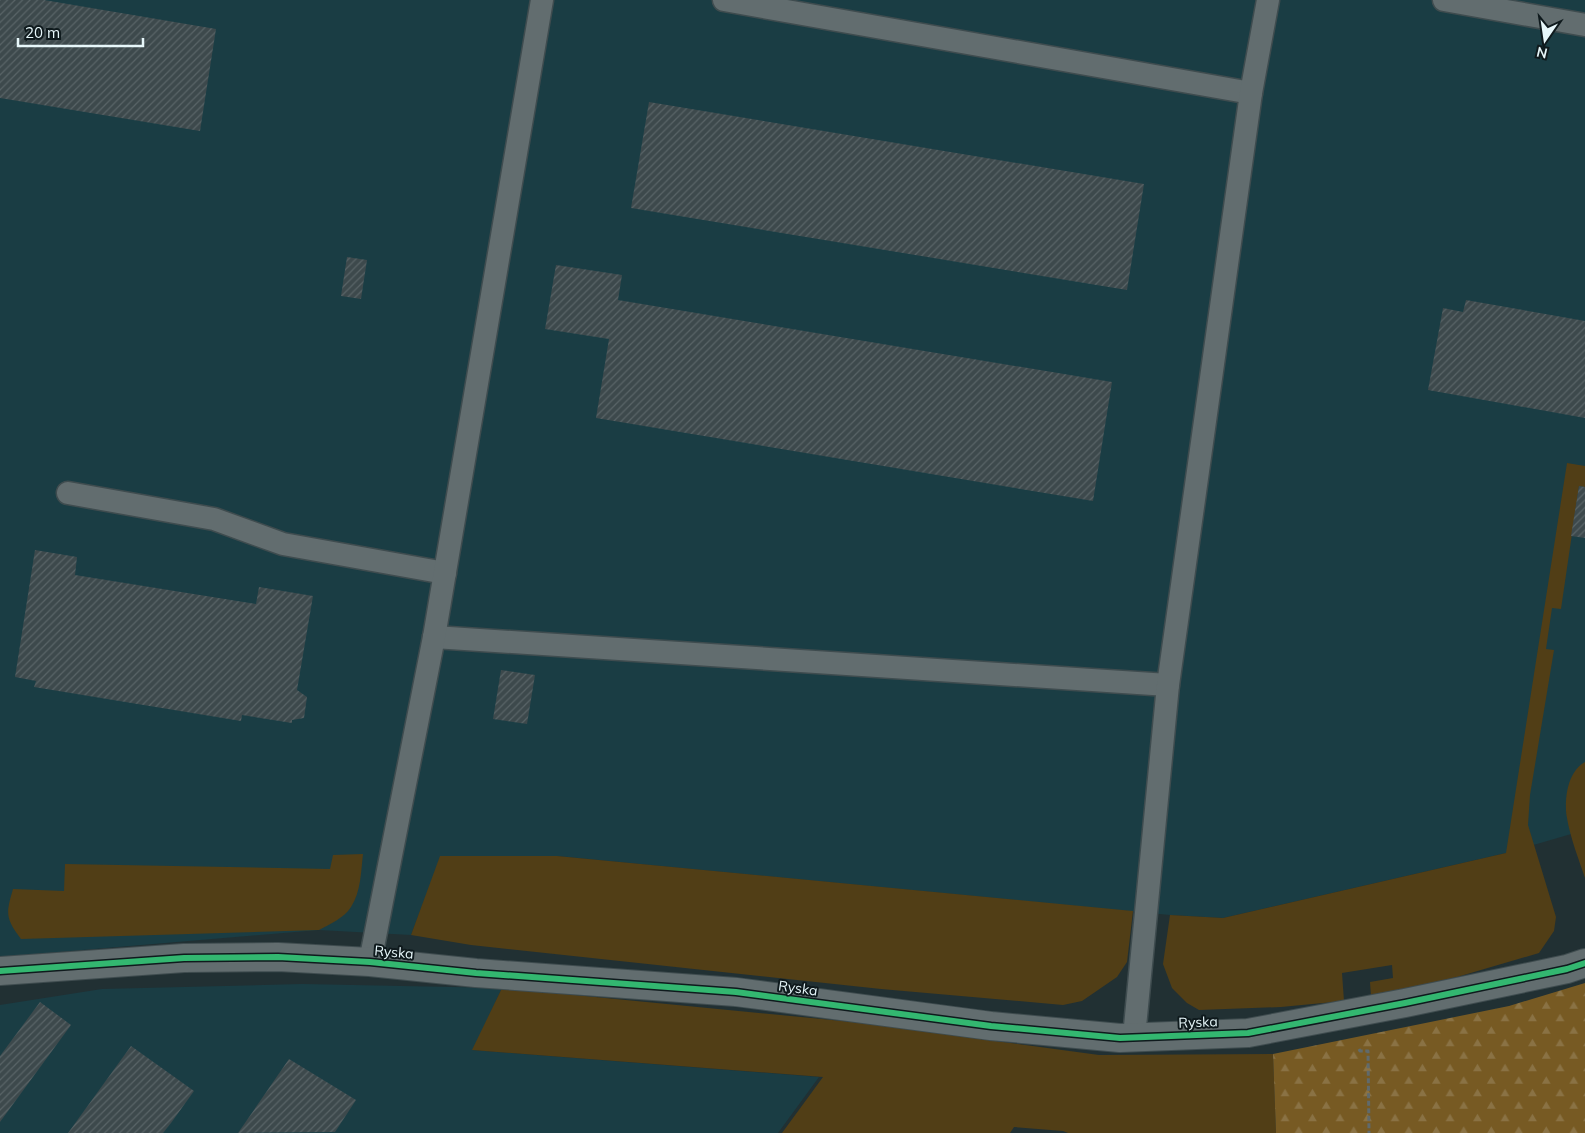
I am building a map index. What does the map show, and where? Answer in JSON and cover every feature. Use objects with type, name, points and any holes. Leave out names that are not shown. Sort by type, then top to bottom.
[{"type":"street","name":"Ryska","points":[[0,971],[184,958],[278,957],[370,962],[736,992],[991,1026],[1120,1038],[1248,1033],[1567,969],[1585,963]]},
{"type":"lane","points":[[370,962],[434,637],[542,0]]},
{"type":"lane","points":[[724,0],[1251,93]]},
{"type":"lane","points":[[1134,1037],[1168,685],[1251,93],[1268,0]]},
{"type":"lane","points":[[1444,0],[1585,25]]},
{"type":"lane","points":[[68,493],[214,519],[283,544],[445,573]]},
{"type":"lane","points":[[434,637],[1168,685]]},
{"type":"path","points":[[1358,1012],[1360,1051],[1368,1051],[1369,1133]]},
{"type":"shaded area","points":[[0,0],[1585,0],[1585,830],[1506,853],[1223,918],[1170,915],[557,856],[441,856],[411,935],[319,930],[0,957]]},
{"type":"shaded area","points":[[1567,463],[1585,466],[1585,487],[1579,486],[1561,609],[1552,608],[1546,649],[1554,650],[1530,795],[1528,825],[1556,917],[1554,931],[1539,953],[1457,977],[1371,996],[1370,982],[1393,978],[1392,965],[1342,973],[1344,1001],[1281,1007],[1199,1010],[1187,1003],[1172,988],[1163,964],[1170,915],[1223,918],[1506,853]]},
{"type":"shaded area","points":[[1585,762],[1585,878],[1570,833],[1566,803],[1568,787],[1574,772]]},
{"type":"shaded area","points":[[363,854],[359,888],[351,907],[341,918],[319,930],[21,939],[12,926],[8,915],[13,889],[64,891],[65,864],[330,869],[333,855]]},
{"type":"shaded area","points":[[440,856],[557,856],[1133,911],[1127,962],[1117,977],[1082,1001],[1063,1005],[881,989],[471,945],[411,935]]},
{"type":"shaded area","points":[[302,984],[502,988],[473,1050],[819,1077],[778,1133],[0,1133],[0,1005],[102,989]]},
{"type":"shaded area","points":[[502,988],[863,1023],[1099,1055],[1273,1054],[1276,1133],[1068,1133],[1014,1127],[1010,1133],[782,1133],[823,1077],[472,1050]]},
{"type":"green space","points":[[1585,983],[1585,1133],[1276,1133],[1273,1054],[1509,1006]]},
{"type":"building","points":[[0,0],[44,0],[216,29],[200,131],[0,98]]},
{"type":"building","points":[[649,102],[1144,184],[1127,290],[631,208]]},
{"type":"building","points":[[347,257],[367,260],[361,299],[341,296]]},
{"type":"building","points":[[556,265],[622,275],[618,300],[1112,382],[1093,501],[596,418],[609,339],[545,329]]},
{"type":"building","points":[[1466,300],[1585,321],[1585,418],[1428,390],[1443,308],[1463,312]]},
{"type":"building","points":[[1579,486],[1585,487],[1585,538],[1571,536]]},
{"type":"building","points":[[35,550],[77,557],[75,575],[256,604],[259,587],[313,596],[297,690],[307,697],[304,718],[292,720],[292,723],[242,715],[241,721],[34,687],[36,681],[15,677]]},
{"type":"building","points":[[501,670],[535,675],[527,724],[493,719]]},
{"type":"building","points":[[40,1002],[71,1025],[0,1122],[0,1056]]},
{"type":"building","points":[[131,1046],[194,1091],[171,1123],[163,1133],[68,1133]]},
{"type":"building","points":[[289,1059],[356,1100],[335,1132],[238,1133]]},
{"type":"cycle path","points":[[0,971],[184,958],[278,957],[370,962],[476,973],[736,992],[991,1026],[1120,1038],[1248,1033],[1405,1003],[1567,969],[1585,963]]}]
